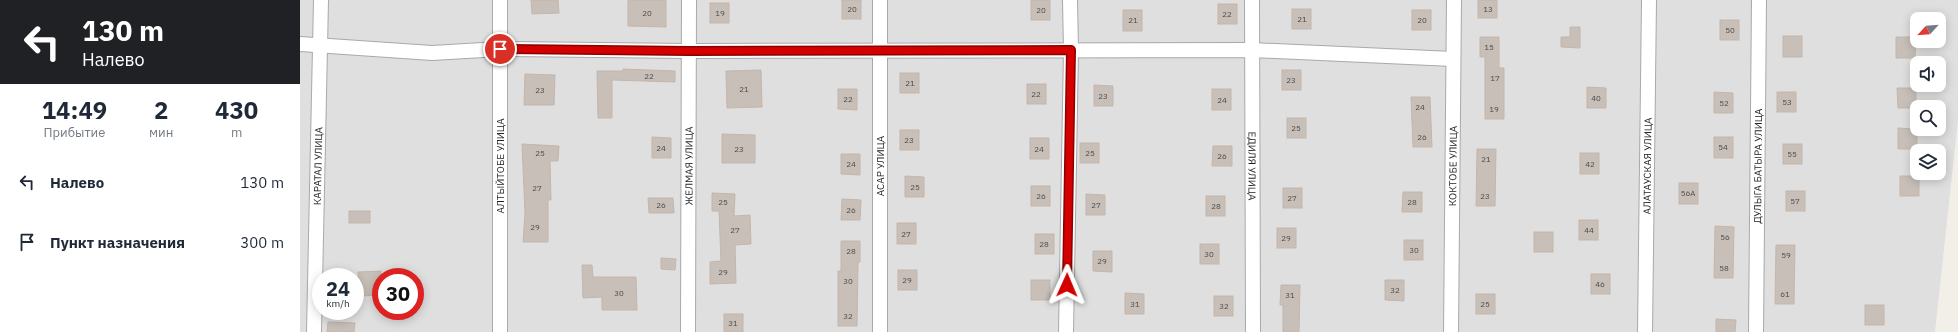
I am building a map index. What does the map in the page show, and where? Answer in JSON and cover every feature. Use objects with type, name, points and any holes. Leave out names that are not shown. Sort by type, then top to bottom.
[{"type":"street","name":"КАРАТАЛ УЛИЦА","points":[[314,332],[321,0]]},
{"type":"street","name":"АЛТЫЙТОБЕ УЛИЦА","points":[[500,0],[500,332]]},
{"type":"street","name":"ЖЕЛМАЯ УЛИЦА","points":[[688,332],[689,0]]},
{"type":"street","name":"АСАР УЛИЦА","points":[[880,0],[880,332]]},
{"type":"street","points":[[1066,332],[1071,50],[1070,0]]},
{"type":"street","name":"ЕДИЛЯ УЛИЦА","points":[[1252,0],[1253,332]]},
{"type":"street","name":"КОКТОБЕ УЛИЦА","points":[[1451,332],[1454,0]]},
{"type":"street","name":"АЛАТАУСКАЯ УЛИЦА","points":[[1645,332],[1648,0]]},
{"type":"street","name":"ДУЛЫГА БАТЫРА УЛИЦА","points":[[1756,332],[1759,0]]},
{"type":"street","points":[[300,44],[321,44],[356,49],[432,53],[500,49],[689,51],[1252,50],[1453,59]]},
{"type":"shaded area","points":[[300,0],[1958,0],[1958,120],[1935,332],[300,332]]},
{"type":"building","points":[[531,0],[558,0],[559,13],[532,14]]},
{"type":"building","points":[[628,0],[666,0],[666,27],[628,26]]},
{"type":"building","points":[[842,0],[861,0],[861,19],[842,19]]},
{"type":"building","points":[[1031,0],[1050,0],[1050,20],[1031,20]]},
{"type":"building","points":[[1478,0],[1497,0],[1497,18],[1478,18]]},
{"type":"building","points":[[710,3],[729,3],[729,23],[710,23]]},
{"type":"building","points":[[1218,4],[1237,4],[1237,24],[1218,24]]},
{"type":"building","points":[[1292,9],[1311,9],[1311,29],[1292,29]]},
{"type":"building","points":[[1123,10],[1142,10],[1142,31],[1123,31]]},
{"type":"building","points":[[1412,10],[1431,10],[1431,30],[1412,30]]},
{"type":"building","points":[[1720,20],[1739,20],[1739,40],[1720,40]]},
{"type":"building","points":[[1570,27],[1580,27],[1580,48],[1561,47],[1561,37],[1570,37]]},
{"type":"building","points":[[1783,36],[1802,36],[1802,57],[1783,57]]},
{"type":"building","points":[[1480,37],[1499,37],[1499,68],[1504,68],[1504,119],[1485,119],[1485,57],[1480,57]]},
{"type":"building","points":[[1896,37],[1910,37],[1910,48],[1915,48],[1915,56],[1910,56],[1910,58],[1896,58]]},
{"type":"building","points":[[623,69],[675,71],[675,82],[612,80],[612,118],[598,118],[597,71],[623,71]]},
{"type":"building","points":[[761,70],[762,107],[727,108],[726,71]]},
{"type":"building","points":[[1282,70],[1301,70],[1301,90],[1282,90]]},
{"type":"building","points":[[900,73],[919,73],[919,93],[900,93]]},
{"type":"building","points":[[525,74],[555,75],[554,105],[524,105]]},
{"type":"building","points":[[1027,84],[1046,84],[1046,104],[1027,104]]},
{"type":"building","points":[[1094,85],[1113,86],[1113,106],[1094,106]]},
{"type":"building","points":[[1587,87],[1606,88],[1606,108],[1587,108]]},
{"type":"building","points":[[1897,88],[1910,88],[1910,92],[1916,92],[1916,100],[1910,100],[1910,108],[1898,108]]},
{"type":"building","points":[[838,89],[857,89],[857,110],[838,109]]},
{"type":"building","points":[[1212,89],[1231,89],[1231,110],[1212,110]]},
{"type":"building","points":[[1714,92],[1733,93],[1733,113],[1714,113]]},
{"type":"building","points":[[1777,92],[1796,92],[1796,112],[1777,112]]},
{"type":"building","points":[[1411,97],[1430,97],[1432,147],[1413,147]]},
{"type":"building","points":[[1287,118],[1306,118],[1306,138],[1287,138]]},
{"type":"building","points":[[1898,128],[1910,129],[1910,136],[1917,136],[1917,144],[1910,144],[1910,149],[1898,149]]},
{"type":"building","points":[[900,130],[919,130],[919,150],[900,150]]},
{"type":"building","points":[[722,134],[755,135],[755,163],[722,163]]},
{"type":"building","points":[[652,137],[671,138],[671,158],[652,158]]},
{"type":"building","points":[[1714,137],[1733,137],[1733,158],[1714,158]]},
{"type":"building","points":[[1030,138],[1049,138],[1049,159],[1030,159]]},
{"type":"building","points":[[1080,143],[1099,143],[1099,163],[1080,163]]},
{"type":"building","points":[[522,144],[559,146],[558,161],[550,161],[551,200],[548,200],[548,242],[523,242],[525,213]]},
{"type":"building","points":[[1783,144],[1802,144],[1802,164],[1783,164]]},
{"type":"building","points":[[1213,146],[1232,146],[1232,166],[1212,166]]},
{"type":"building","points":[[1477,149],[1496,149],[1495,206],[1476,206]]},
{"type":"building","points":[[1580,153],[1599,153],[1599,174],[1580,174]]},
{"type":"building","points":[[841,154],[860,154],[860,175],[841,174]]},
{"type":"building","points":[[905,176],[924,177],[924,197],[905,197]]},
{"type":"building","points":[[1900,176],[1910,176],[1910,180],[1919,180],[1919,196],[1900,196]]},
{"type":"building","points":[[1679,183],[1698,183],[1698,204],[1679,204]]},
{"type":"building","points":[[1031,186],[1050,186],[1050,206],[1031,206]]},
{"type":"building","points":[[1283,188],[1302,188],[1302,208],[1283,208]]},
{"type":"building","points":[[1786,191],[1805,191],[1805,211],[1786,211]]},
{"type":"building","points":[[1403,192],[1422,192],[1422,212],[1402,212]]},
{"type":"building","points":[[712,193],[735,194],[734,216],[750,215],[751,244],[735,245],[736,283],[710,284],[710,262],[721,261],[719,211],[712,211]]},
{"type":"building","points":[[1086,194],[1105,195],[1105,215],[1086,215]]},
{"type":"building","points":[[1206,196],[1225,196],[1225,216],[1206,216]]},
{"type":"building","points":[[648,198],[673,198],[674,213],[649,213]]},
{"type":"building","points":[[842,199],[861,200],[860,220],[841,220]]},
{"type":"building","points":[[349,211],[370,211],[370,223],[349,223]]},
{"type":"building","points":[[1579,220],[1598,220],[1598,240],[1579,240]]},
{"type":"building","points":[[897,223],[916,223],[916,244],[897,244]]},
{"type":"building","points":[[1715,226],[1734,227],[1733,278],[1714,278]]},
{"type":"building","points":[[1277,228],[1296,228],[1296,248],[1277,248]]},
{"type":"building","points":[[1534,232],[1553,232],[1553,252],[1534,252]]},
{"type":"building","points":[[1035,234],[1054,234],[1054,254],[1035,254]]},
{"type":"building","points":[[1404,240],[1423,240],[1423,260],[1404,260]]},
{"type":"building","points":[[841,241],[860,241],[860,262],[858,262],[857,326],[838,326],[838,271],[841,271]]},
{"type":"building","points":[[1200,244],[1219,244],[1219,264],[1200,264]]},
{"type":"building","points":[[1776,245],[1795,245],[1794,304],[1775,304]]},
{"type":"building","points":[[1093,251],[1112,251],[1112,272],[1093,271]]},
{"type":"building","points":[[661,258],[676,259],[675,270],[661,269]]},
{"type":"building","points":[[582,265],[592,265],[593,277],[636,277],[637,310],[602,310],[602,297],[583,298]]},
{"type":"building","points":[[898,270],[917,270],[917,290],[898,290]]},
{"type":"building","points":[[372,271],[372,295],[364,296],[364,272]]},
{"type":"building","points":[[1591,274],[1610,274],[1610,294],[1591,294]]},
{"type":"building","points":[[1031,280],[1050,280],[1050,300],[1031,300]]},
{"type":"building","points":[[1385,280],[1404,280],[1404,301],[1385,300]]},
{"type":"building","points":[[1281,285],[1300,285],[1299,332],[1283,332],[1283,305],[1280,305]]},
{"type":"building","points":[[1125,293],[1144,294],[1144,314],[1125,314]]},
{"type":"building","points":[[1476,294],[1495,294],[1495,314],[1476,314]]},
{"type":"building","points":[[1214,296],[1233,296],[1233,316],[1214,316]]},
{"type":"building","points":[[1865,305],[1884,305],[1884,325],[1865,325]]},
{"type":"building","points":[[724,314],[743,314],[743,332],[724,332]]},
{"type":"building","points":[[1716,319],[1736,320],[1735,332],[1716,332]]},
{"type":"building","points":[[328,322],[355,323],[354,332],[327,332]]},
{"type":"route","points":[[500,49],[689,51],[1071,50],[1067,285]]}]
